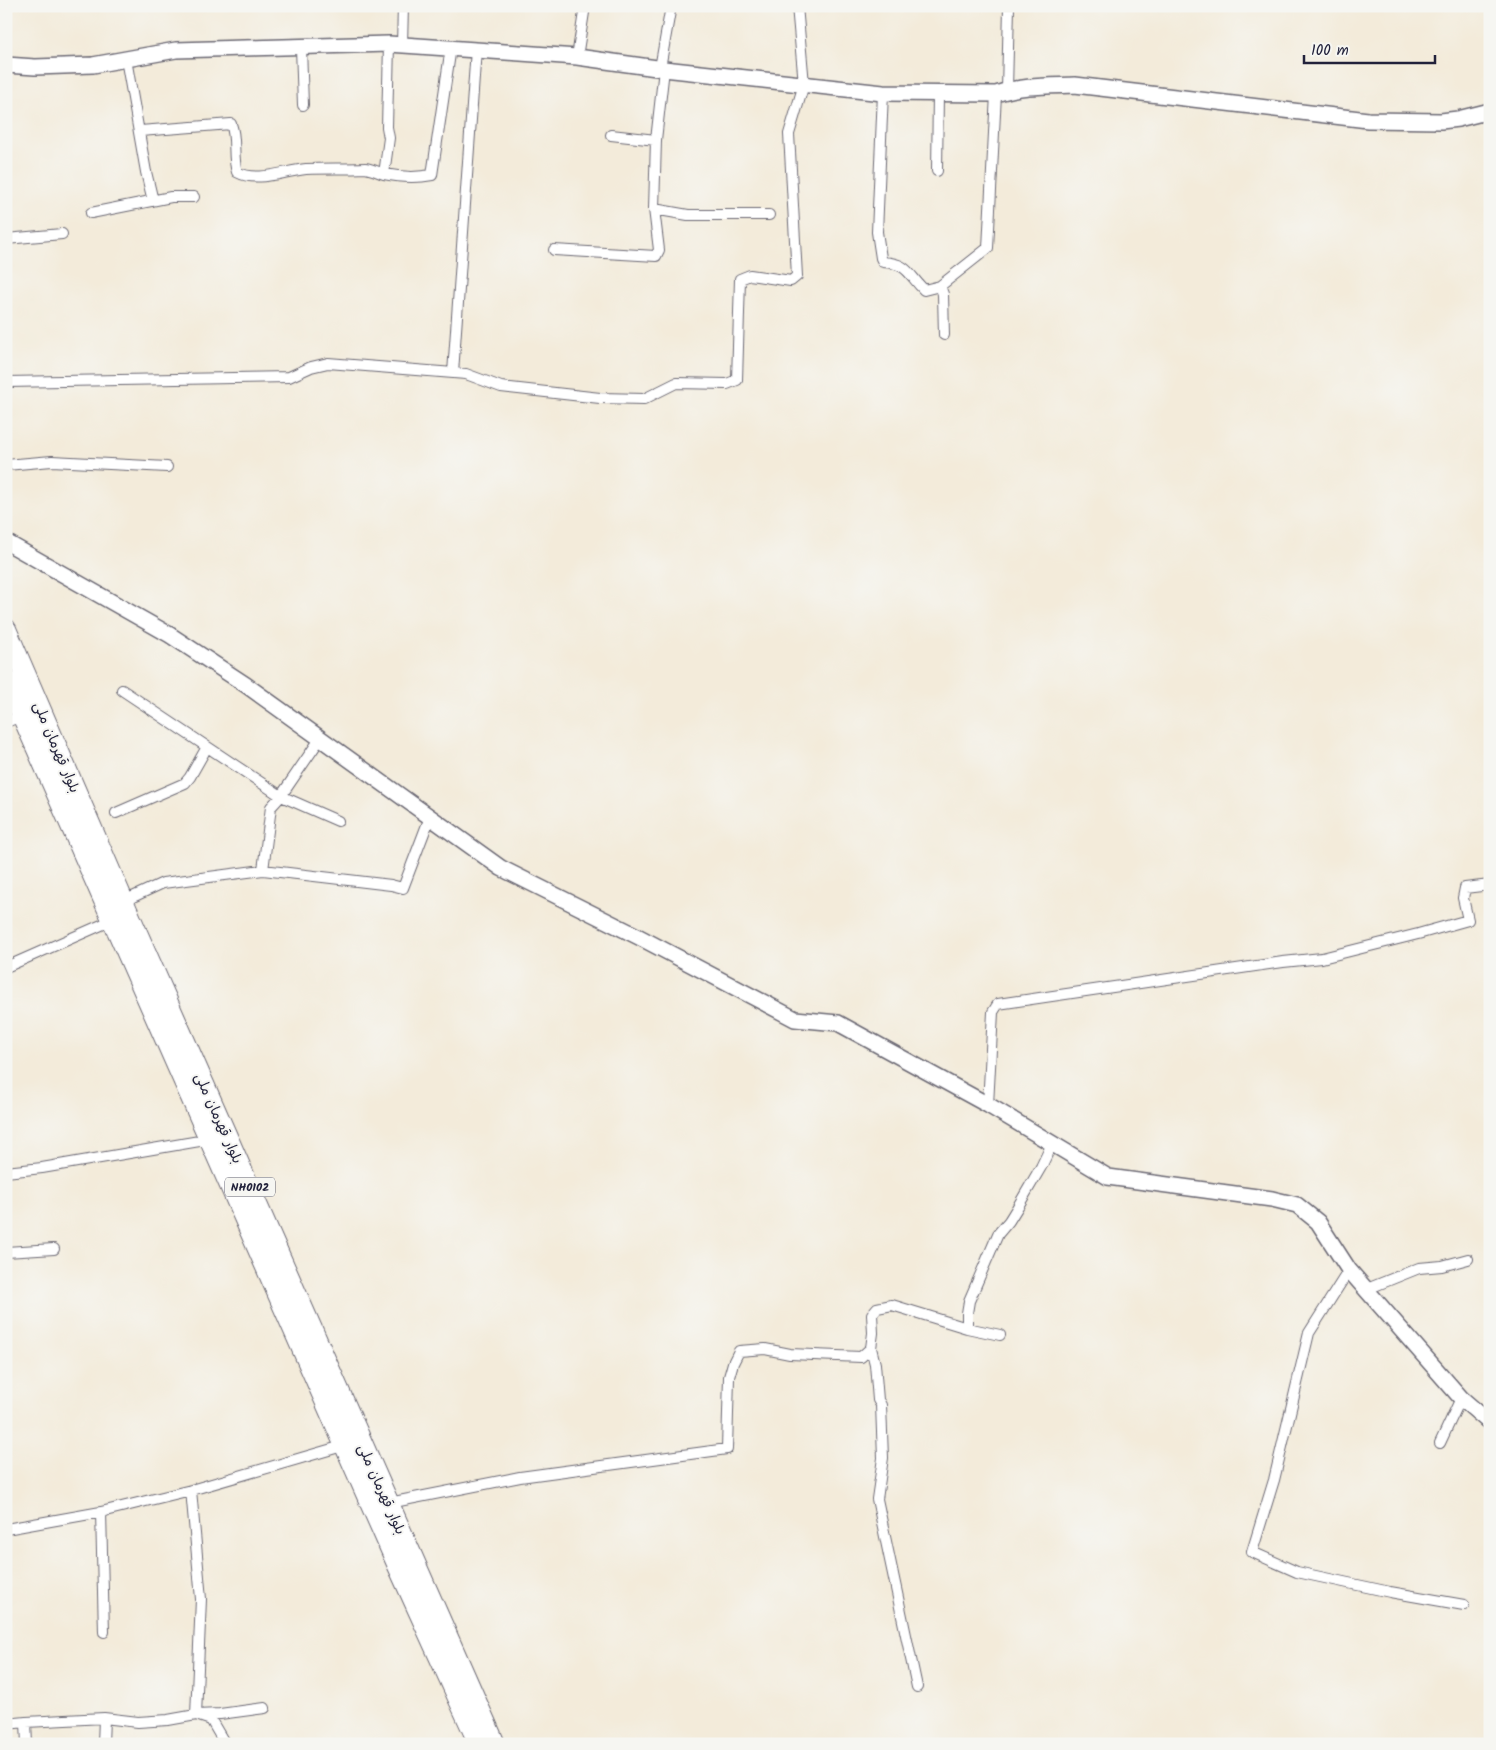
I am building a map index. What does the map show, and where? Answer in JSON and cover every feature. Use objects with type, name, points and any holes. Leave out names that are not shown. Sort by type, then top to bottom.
[{"type":"highway","name":"بلوار قهرمان ملی","points":[[6,629],[122,911],[219,1136],[346,1445],[479,1744]]},
{"type":"highway","name":"بلوار قهرمان ملی","points":[[6,679],[15,719],[77,841],[122,911]]},
{"type":"highway","name":"بلوار قهرمان ملی","points":[[219,1136],[389,1503],[495,1744]]},
{"type":"street","points":[[384,174],[389,138],[387,127],[395,44],[403,6]]},
{"type":"street","points":[[577,57],[585,6]]},
{"type":"street","points":[[554,250],[656,256],[659,250],[654,209],[656,140],[662,68],[671,6]]},
{"type":"street","points":[[6,382],[289,377],[311,367],[328,363],[466,374],[501,387],[609,398],[644,399],[676,383],[727,384],[737,380],[740,278],[750,275],[791,281],[797,276],[789,134],[804,84],[798,6]]},
{"type":"street","points":[[883,93],[877,232],[881,258],[883,262],[898,264],[904,267],[924,290],[940,286],[988,248],[1009,6]]},
{"type":"street","points":[[6,64],[36,67],[93,65],[176,50],[395,44],[577,57],[883,93],[1002,92],[1043,86],[1075,85],[1368,120],[1441,121],[1490,111]]},
{"type":"street","points":[[301,47],[302,105]]},
{"type":"street","points":[[140,131],[231,124],[234,130],[235,165],[237,172],[244,176],[257,177],[306,169],[365,168],[384,174],[421,177],[432,175],[451,47]]},
{"type":"street","points":[[453,373],[476,49]]},
{"type":"street","points":[[126,59],[153,201]]},
{"type":"street","points":[[936,171],[938,94]]},
{"type":"street","points":[[611,135],[656,140]]},
{"type":"street","points":[[91,213],[171,197],[194,197]]},
{"type":"street","points":[[654,209],[688,215],[769,215]]},
{"type":"street","points":[[6,239],[62,234]]},
{"type":"street","points":[[940,286],[943,294],[944,335]]},
{"type":"street","points":[[6,465],[52,461],[167,466]]},
{"type":"street","points":[[6,542],[170,635],[246,685],[501,868],[639,937],[795,1019],[838,1023],[988,1105],[1108,1177],[1272,1199],[1297,1206],[1318,1222],[1349,1270],[1461,1398],[1490,1423]]},
{"type":"street","points":[[122,690],[281,796],[338,822]]},
{"type":"street","points":[[263,870],[271,807],[281,796],[320,739]]},
{"type":"street","points":[[116,813],[185,783],[207,747]]},
{"type":"street","points":[[6,967],[122,911],[163,883],[263,870],[403,888],[430,817]]},
{"type":"street","points":[[988,1105],[993,1012],[998,1004],[1283,962],[1322,958],[1468,920],[1463,898],[1465,888],[1490,885]]},
{"type":"street","points":[[6,1172],[42,1168],[219,1136]]},
{"type":"street","points":[[967,1328],[969,1301],[998,1234],[1009,1221],[1042,1167],[1052,1144]]},
{"type":"street","points":[[6,1252],[54,1249]]},
{"type":"street","points":[[1367,1290],[1419,1268],[1442,1266],[1468,1259]]},
{"type":"street","points":[[1349,1270],[1309,1333],[1274,1480],[1252,1552],[1297,1572],[1464,1606]]},
{"type":"street","points":[[917,1688],[877,1499],[883,1458],[881,1405],[878,1400],[875,1364],[871,1348],[873,1333],[872,1314],[877,1308],[892,1305],[967,1328],[1000,1335]]},
{"type":"street","points":[[389,1503],[520,1477],[728,1449],[729,1377],[733,1363],[740,1351],[765,1349],[790,1354],[860,1357],[871,1348]]},
{"type":"street","points":[[1440,1443],[1461,1398]]},
{"type":"street","points":[[6,1529],[101,1512],[191,1490],[346,1445]]},
{"type":"street","points":[[191,1490],[201,1599],[196,1715]]},
{"type":"street","points":[[101,1512],[104,1632]]},
{"type":"street","points":[[6,1724],[104,1718],[138,1722],[265,1708]]},
{"type":"street","points":[[196,1715],[211,1720],[225,1744]]},
{"type":"street","points":[[104,1718],[104,1744]]},
{"type":"street","points":[[26,1722],[27,1744]]}]
